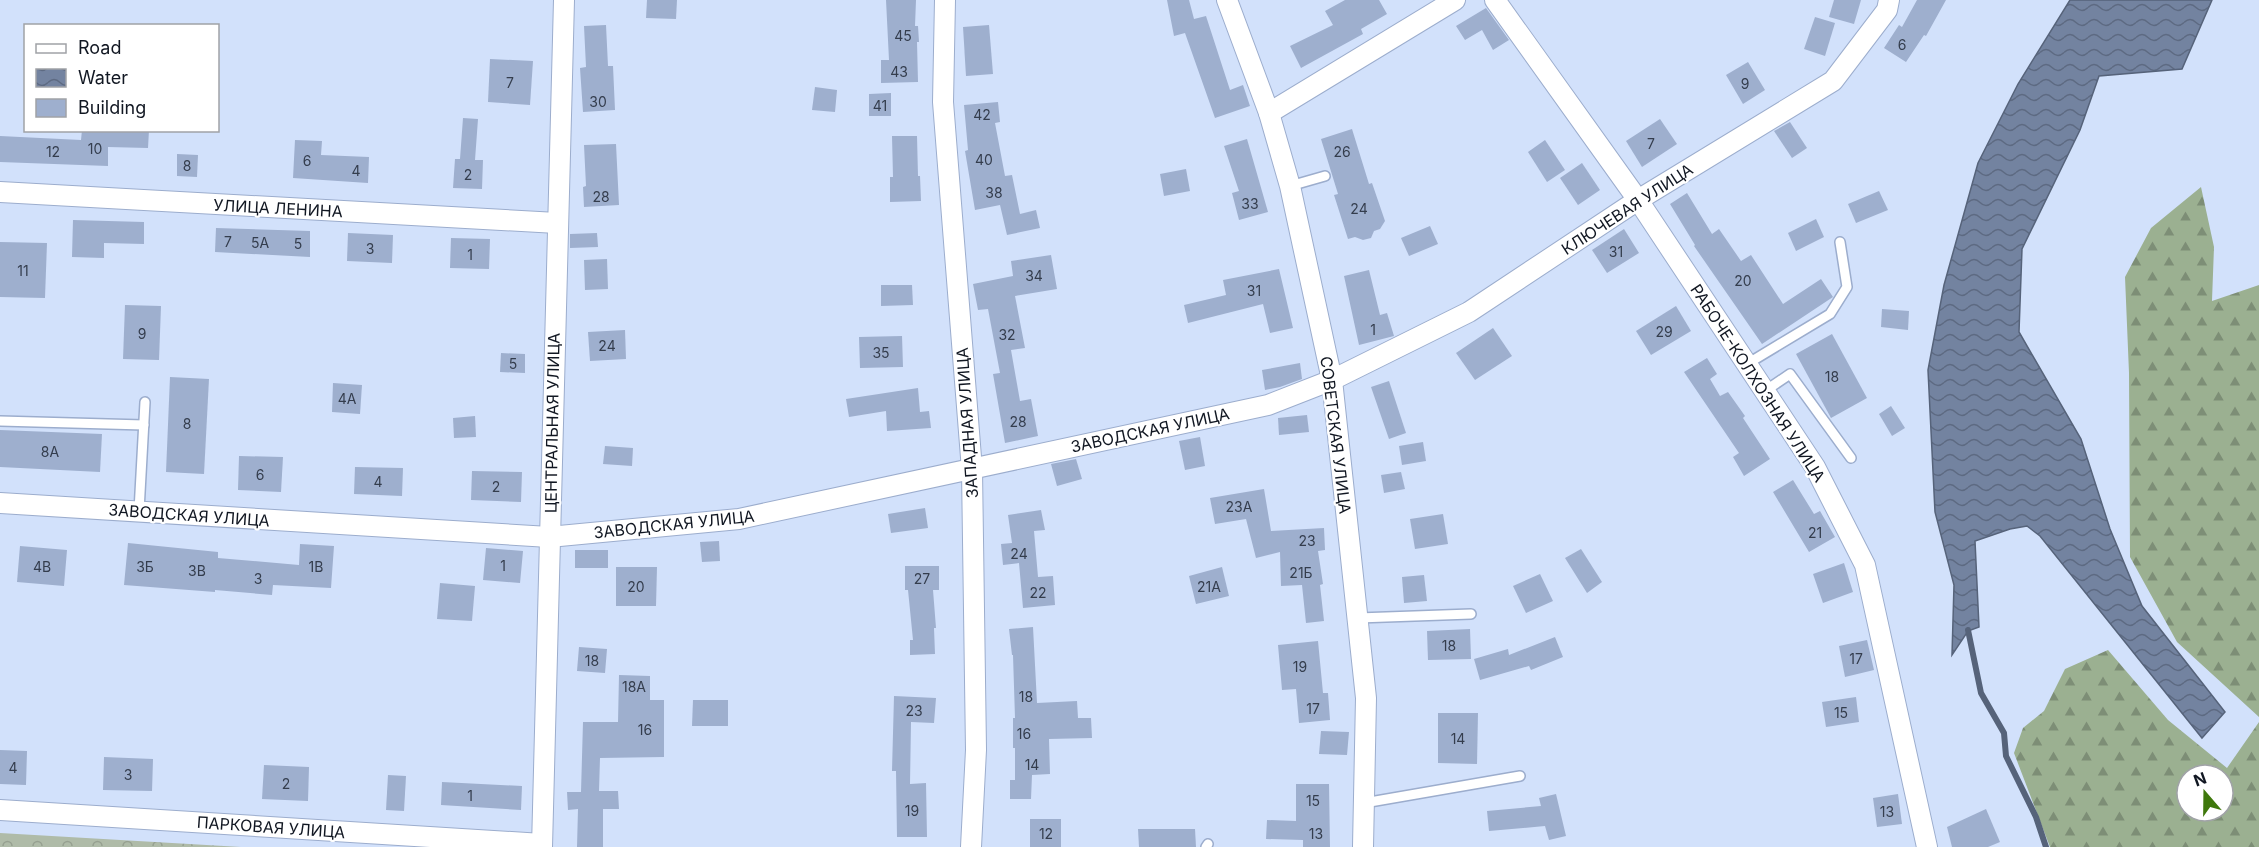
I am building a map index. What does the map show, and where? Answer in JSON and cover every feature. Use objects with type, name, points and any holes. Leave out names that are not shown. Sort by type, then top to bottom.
[{"type":"street","name":"ЦЕНТРАЛЬНАЯ УЛИЦА","points":[[542,846],[564,0]]},
{"type":"street","name":"ЗАПАДНАЯ УЛИЦА","points":[[945,0],[943,102],[972,470],[976,750],[971,847]]},
{"type":"street","name":"СОВЕТСКАЯ УЛИЦА","points":[[1227,0],[1269,113],[1290,186],[1332,380],[1366,698],[1363,847]]},
{"type":"street","points":[[1269,113],[1455,0]]},
{"type":"street","name":"РАБОЧЕ-КОЛХОЗНАЯ УЛИЦА","points":[[1495,0],[1638,200],[1815,467],[1865,565],[1927,847]]},
{"type":"street","name":"КЛЮЧЕВАЯ УЛИЦА","points":[[1332,380],[1469,312],[1638,200],[1833,81],[1887,10],[1889,0]]},
{"type":"street","name":"УЛИЦА ЛЕНИНА","points":[[0,192],[557,224]]},
{"type":"street","name":"ЗАВОДСКАЯ УЛИЦА","points":[[0,503],[549,537],[739,519],[1268,405],[1332,380]]},
{"type":"street","name":"ПАРКОВАЯ УЛИЦА","points":[[0,810],[542,846]]},
{"type":"lane","points":[[1290,186],[1325,176]]},
{"type":"lane","points":[[1747,364],[1830,314],[1847,287],[1840,242]]},
{"type":"lane","points":[[1765,391],[1790,374],[1851,458]]},
{"type":"lane","points":[[139,512],[145,402]]},
{"type":"lane","points":[[0,421],[144,425]]},
{"type":"lane","points":[[1358,618],[1471,614]]},
{"type":"lane","points":[[1364,803],[1520,776]]},
{"type":"green space","points":[[2201,187],[2214,247],[2212,301],[2259,285],[2259,717],[2177,642],[2130,557],[2129,373],[2125,277],[2151,228]]},
{"type":"green space","points":[[2108,650],[2168,720],[2221,763],[2175,763],[2175,823],[2235,823],[2235,763],[2230,763],[2259,722],[2259,847],[2050,847],[2014,753],[2023,728],[2044,711],[2065,669]]},
{"type":"green space","points":[[0,833],[241,847],[0,847]]},
{"type":"water","points":[[2070,0],[2212,0],[2182,69],[2099,76],[2080,130],[2022,249],[2019,332],[2081,439],[2110,529],[2142,606],[2225,712],[2202,738],[2040,536],[2027,526],[2010,529],[1975,541],[1979,627],[1968,631],[1952,655],[1954,585],[1935,512],[1928,370],[1944,285],[1978,163],[2018,84]]},
{"type":"building","points":[[647,0],[677,0],[676,19],[646,18]]},
{"type":"building","points":[[886,0],[916,0],[915,26],[918,26],[919,42],[917,42],[918,82],[881,83],[881,60],[889,60]]},
{"type":"building","points":[[1167,0],[1189,0],[1194,19],[1206,16],[1230,90],[1243,85],[1250,106],[1215,118],[1185,33],[1174,36]]},
{"type":"building","points":[[1345,0],[1379,0],[1387,14],[1361,29],[1363,34],[1301,68],[1290,46],[1333,25],[1325,11]]},
{"type":"building","points":[[1834,0],[1861,0],[1854,24],[1829,17]]},
{"type":"building","points":[[1917,0],[1946,0],[1926,36],[1924,35],[1906,62],[1884,48],[1899,25],[1902,27]]},
{"type":"building","points":[[1486,8],[1509,40],[1493,50],[1482,30],[1465,40],[1456,26]]},
{"type":"building","points":[[1815,17],[1835,23],[1825,56],[1804,49]]},
{"type":"building","points":[[606,25],[608,66],[613,66],[615,110],[583,112],[580,68],[586,67],[584,26]]},
{"type":"building","points":[[989,25],[993,74],[966,76],[963,27]]},
{"type":"building","points":[[490,59],[533,61],[530,105],[488,102]]},
{"type":"building","points":[[1748,62],[1765,90],[1743,104],[1726,75]]},
{"type":"building","points":[[815,87],[837,90],[835,112],[812,110]]},
{"type":"building","points":[[891,93],[891,116],[869,116],[869,94]]},
{"type":"building","points":[[998,102],[1000,122],[995,123],[1005,176],[1012,175],[1020,214],[1036,210],[1040,228],[1007,235],[1000,205],[975,210],[965,151],[968,150],[964,105]]},
{"type":"building","points":[[463,118],[478,119],[475,160],[483,160],[482,189],[453,188],[455,159],[460,159]]},
{"type":"building","points":[[1660,119],[1677,144],[1642,167],[1626,141]]},
{"type":"building","points":[[1790,122],[1807,148],[1792,158],[1774,131]]},
{"type":"building","points":[[1352,129],[1369,184],[1372,183],[1385,221],[1380,229],[1374,231],[1371,238],[1363,240],[1355,237],[1348,239],[1334,195],[1338,194],[1321,139]]},
{"type":"building","points":[[82,132],[149,132],[148,148],[108,147],[108,166],[0,162],[0,136],[81,140]]},
{"type":"building","points":[[892,136],[917,136],[921,201],[890,202],[890,177],[893,177]]},
{"type":"building","points":[[1247,139],[1268,212],[1239,220],[1232,193],[1239,191],[1224,146]]},
{"type":"building","points":[[295,140],[322,141],[321,155],[369,157],[368,183],[293,178]]},
{"type":"building","points":[[1545,140],[1565,170],[1547,182],[1528,152]]},
{"type":"building","points":[[616,144],[619,205],[584,207],[583,187],[586,186],[584,145]]},
{"type":"building","points":[[177,154],[198,155],[197,177],[177,176]]},
{"type":"building","points":[[1582,163],[1600,190],[1578,205],[1560,178]]},
{"type":"building","points":[[1186,169],[1190,191],[1164,196],[1160,174]]},
{"type":"building","points":[[1879,191],[1888,210],[1856,223],[1848,204]]},
{"type":"building","points":[[1687,193],[1712,234],[1719,229],[1741,261],[1751,255],[1783,304],[1821,279],[1833,297],[1762,344],[1694,246],[1670,204]]},
{"type":"building","points":[[1816,219],[1824,237],[1796,251],[1788,233]]},
{"type":"building","points":[[73,220],[144,222],[144,244],[104,243],[104,258],[72,257]]},
{"type":"building","points":[[1430,226],[1438,244],[1409,256],[1401,238]]},
{"type":"building","points":[[216,228],[310,231],[310,257],[215,252]]},
{"type":"building","points":[[1624,229],[1639,253],[1607,273],[1592,250]]},
{"type":"building","points":[[348,233],[393,235],[392,263],[347,261]]},
{"type":"building","points":[[597,233],[598,247],[570,248],[570,234]]},
{"type":"building","points":[[451,238],[490,239],[489,269],[450,268]]},
{"type":"building","points":[[0,242],[47,243],[45,298],[0,297]]},
{"type":"building","points":[[1051,255],[1057,289],[1015,296],[1025,348],[1011,350],[1020,401],[1031,399],[1038,436],[1005,443],[993,374],[1000,373],[988,309],[978,310],[973,284],[1013,276],[1011,261]]},
{"type":"building","points":[[607,259],[608,289],[585,290],[584,260]]},
{"type":"building","points":[[1279,269],[1293,328],[1270,333],[1263,304],[1188,323],[1184,305],[1226,295],[1223,280]]},
{"type":"building","points":[[1369,270],[1380,315],[1387,313],[1394,336],[1359,345],[1344,276]]},
{"type":"building","points":[[881,285],[912,285],[913,305],[881,306]]},
{"type":"building","points":[[125,305],[161,306],[159,360],[123,359]]},
{"type":"building","points":[[1676,306],[1691,331],[1651,355],[1636,331]]},
{"type":"building","points":[[1882,309],[1909,311],[1908,330],[1881,327]]},
{"type":"building","points":[[1493,328],[1512,356],[1475,380],[1456,353]]},
{"type":"building","points":[[625,330],[626,359],[590,361],[588,332]]},
{"type":"building","points":[[1832,334],[1867,398],[1831,418],[1796,354]]},
{"type":"building","points":[[902,336],[903,367],[860,368],[859,337]]},
{"type":"building","points":[[501,353],[525,354],[525,373],[500,372]]},
{"type":"building","points":[[1707,358],[1717,374],[1710,379],[1720,396],[1728,392],[1770,459],[1744,476],[1733,457],[1739,453],[1684,372]]},
{"type":"building","points":[[1300,363],[1302,379],[1265,390],[1262,370]]},
{"type":"building","points":[[170,377],[209,379],[204,474],[166,472]]},
{"type":"building","points":[[1389,381],[1406,433],[1389,439],[1371,387]]},
{"type":"building","points":[[333,383],[362,385],[360,414],[332,412]]},
{"type":"building","points":[[918,388],[920,412],[929,411],[931,428],[887,431],[886,411],[849,417],[846,399]]},
{"type":"building","points":[[1891,406],[1905,428],[1892,436],[1879,414]]},
{"type":"building","points":[[1307,415],[1309,432],[1279,435],[1278,418]]},
{"type":"building","points":[[475,416],[476,437],[454,438],[453,418]]},
{"type":"building","points":[[0,430],[102,434],[100,472],[0,467]]},
{"type":"building","points":[[1200,437],[1205,466],[1185,470],[1179,441]]},
{"type":"building","points":[[1423,442],[1426,461],[1402,465],[1399,446]]},
{"type":"building","points":[[605,446],[633,448],[632,466],[603,464]]},
{"type":"building","points":[[239,456],[283,457],[281,492],[238,490]]},
{"type":"building","points":[[1076,459],[1082,479],[1057,486],[1051,464]]},
{"type":"building","points":[[355,467],[403,468],[402,496],[354,494]]},
{"type":"building","points":[[472,471],[522,472],[521,502],[471,500]]},
{"type":"building","points":[[1401,472],[1405,489],[1384,493],[1381,475]]},
{"type":"building","points":[[1793,480],[1814,514],[1820,511],[1835,537],[1809,552],[1773,492]]},
{"type":"building","points":[[1264,489],[1271,531],[1324,528],[1325,550],[1318,551],[1323,584],[1320,585],[1324,621],[1306,623],[1302,585],[1281,586],[1280,552],[1256,558],[1246,519],[1215,524],[1210,498]]},
{"type":"building","points":[[925,508],[928,528],[891,533],[888,514]]},
{"type":"building","points":[[1041,510],[1045,530],[1034,531],[1038,577],[1053,576],[1055,605],[1023,608],[1019,563],[1003,565],[1001,544],[1012,543],[1008,515]]},
{"type":"building","points":[[1443,514],[1448,544],[1415,549],[1410,519]]},
{"type":"building","points":[[719,541],[720,561],[702,562],[700,542]]},
{"type":"building","points":[[128,543],[218,552],[218,558],[299,565],[300,544],[334,546],[331,588],[273,585],[272,595],[124,585]]},
{"type":"building","points":[[20,546],[67,550],[64,586],[17,582]]},
{"type":"building","points":[[486,548],[523,551],[520,583],[483,580]]},
{"type":"building","points":[[1581,549],[1602,582],[1587,593],[1565,558]]},
{"type":"building","points":[[575,550],[608,550],[608,568],[575,568]]},
{"type":"building","points":[[1844,563],[1853,592],[1823,603],[1813,574]]},
{"type":"building","points":[[905,566],[939,566],[939,590],[933,590],[936,628],[934,628],[935,654],[910,655],[910,640],[913,640],[908,590],[905,590]]},
{"type":"building","points":[[616,567],[657,567],[656,606],[616,606]]},
{"type":"building","points":[[1222,567],[1229,596],[1196,604],[1189,576]]},
{"type":"building","points":[[1540,574],[1553,601],[1526,613],[1513,586]]},
{"type":"building","points":[[1424,575],[1427,601],[1404,603],[1402,577]]},
{"type":"building","points":[[440,583],[475,586],[472,621],[437,619]]},
{"type":"building","points":[[1033,627],[1037,703],[1077,701],[1078,718],[1091,718],[1092,738],[1049,739],[1050,774],[1032,775],[1031,799],[1010,799],[1010,780],[1015,780],[1013,718],[1015,718],[1013,655],[1009,629]]},
{"type":"building","points":[[1470,629],[1471,659],[1428,660],[1427,631]]},
{"type":"building","points":[[1555,637],[1563,657],[1531,670],[1529,666],[1480,680],[1474,659],[1508,649],[1509,655]]},
{"type":"building","points":[[1867,640],[1874,670],[1845,677],[1839,646]]},
{"type":"building","points":[[1318,641],[1323,693],[1328,693],[1330,720],[1299,723],[1296,689],[1282,690],[1278,645]]},
{"type":"building","points":[[579,647],[607,649],[605,673],[577,671]]},
{"type":"building","points":[[619,675],[650,676],[650,700],[664,700],[664,757],[600,758],[599,791],[618,791],[619,809],[603,809],[603,847],[577,847],[578,809],[568,810],[567,792],[581,792],[583,722],[618,722]]},
{"type":"building","points":[[894,696],[936,698],[934,723],[911,722],[910,784],[926,783],[927,837],[897,837],[896,771],[892,771]]},
{"type":"building","points":[[1856,697],[1859,722],[1826,727],[1822,702]]},
{"type":"building","points":[[693,700],[728,700],[728,726],[692,726]]},
{"type":"building","points":[[1438,713],[1478,713],[1477,764],[1438,763]]},
{"type":"building","points":[[1321,731],[1349,732],[1347,755],[1319,754]]},
{"type":"building","points":[[0,750],[27,751],[26,785],[0,784]]},
{"type":"building","points":[[104,757],[153,759],[152,791],[103,790]]},
{"type":"building","points":[[264,765],[309,767],[308,801],[262,799]]},
{"type":"building","points":[[388,775],[406,776],[404,811],[386,810]]},
{"type":"building","points":[[442,782],[522,786],[521,810],[441,805]]},
{"type":"building","points":[[1296,784],[1329,784],[1330,847],[1303,847],[1303,840],[1266,839],[1267,820],[1296,821]]},
{"type":"building","points":[[1556,794],[1566,836],[1549,840],[1545,826],[1489,831],[1487,811],[1541,806],[1539,798]]},
{"type":"building","points":[[1898,794],[1902,824],[1877,827],[1873,798]]},
{"type":"building","points":[[1986,809],[2000,842],[1988,847],[1952,847],[1947,827]]},
{"type":"building","points":[[1030,819],[1061,819],[1061,847],[1030,847]]},
{"type":"building","points":[[1138,829],[1195,829],[1196,847],[1139,847]]},
{"type":"waterway","points":[[1968,630],[1981,693],[2004,733],[2006,756],[2036,817],[2046,847]]}]
